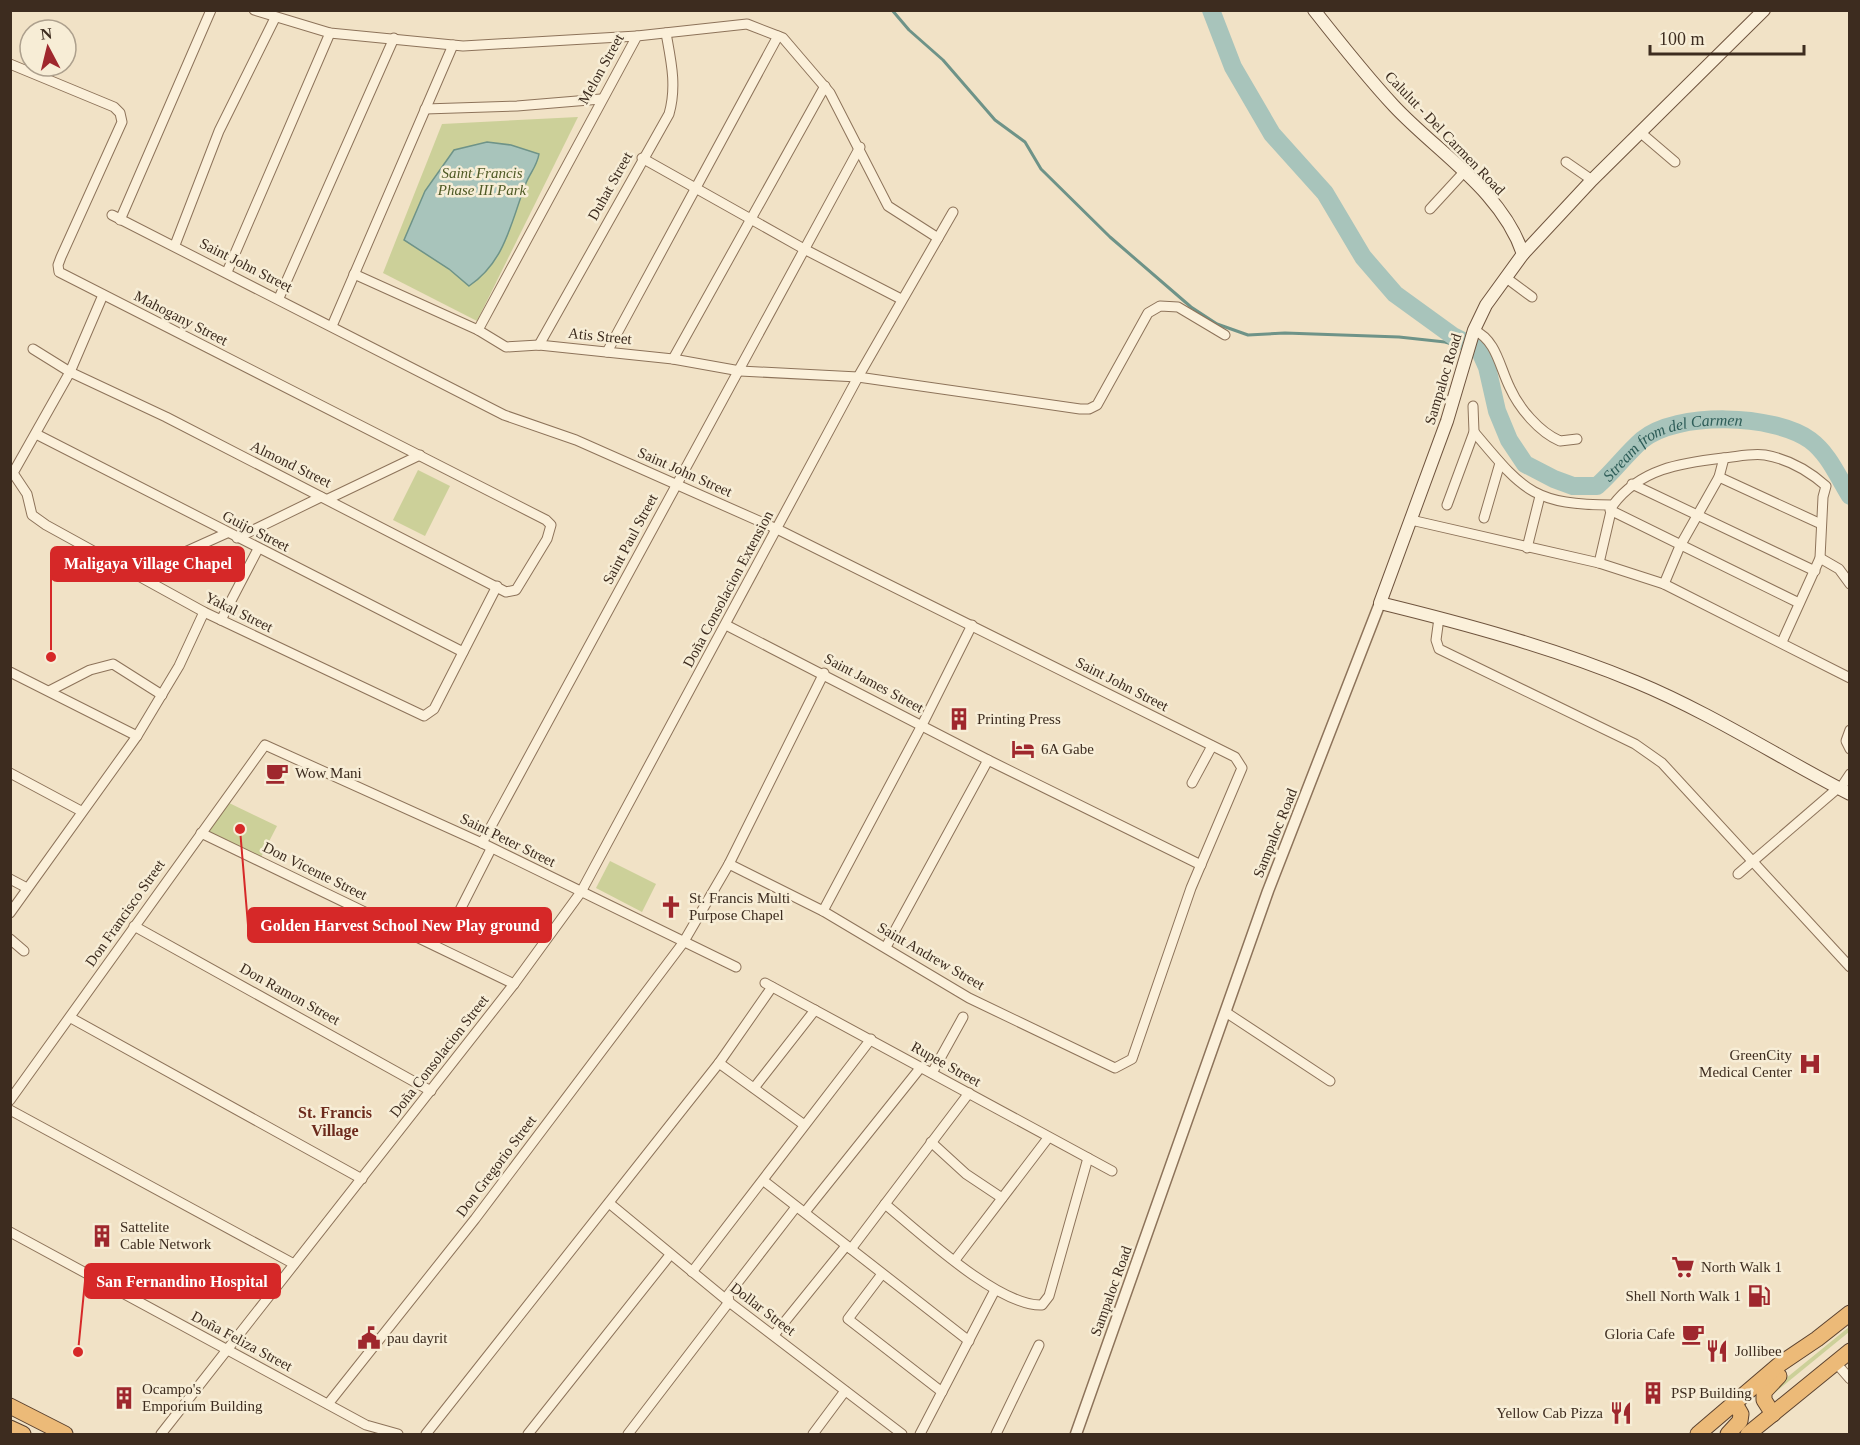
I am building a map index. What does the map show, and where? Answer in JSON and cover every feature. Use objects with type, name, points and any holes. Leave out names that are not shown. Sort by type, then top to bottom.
[{"type":"highway","points":[[1698,1434],[1780,1364],[1817,1339],[1850,1312]]},
{"type":"highway","points":[[1748,1434],[1850,1351]]},
{"type":"highway","points":[[1773,1414],[1764,1400],[1764,1392],[1783,1372],[1780,1364]]},
{"type":"highway","points":[[1728,1434],[1740,1421],[1740,1414],[1734,1402]]},
{"type":"highway","points":[[10,1406],[48,1431],[65,1434]]},
{"type":"highway","points":[[10,1428],[23,1434]]},
{"type":"main road","name":"Calulut - Del Carmen Road","points":[[1314,10],[1394,107],[1464,172],[1510,224],[1523,254]]},
{"type":"main road","name":"Sampaloc Road","points":[[1380,603],[1447,421],[1473,332],[1486,305],[1523,254],[1592,180],[1764,10]]},
{"type":"main road","points":[[1380,603],[1548,650],[1636,682],[1716,719],[1740,735],[1842,790]]},
{"type":"street","name":"Saint John Street","points":[[211,10],[116,217],[279,298],[504,415],[576,440],[777,529],[1235,757],[1241,764],[1241,772],[1201,865]]},
{"type":"street","points":[[254,10],[330,33],[453,45],[489,46],[637,36]]},
{"type":"street","points":[[175,245],[219,131],[275,18]]},
{"type":"street","name":"Melon Street","points":[[478,330],[637,36],[747,24],[783,38],[825,86],[860,147],[882,198],[888,206],[938,238]]},
{"type":"street","points":[[227,272],[330,33]]},
{"type":"street","name":"Duhat Street","points":[[539,345],[642,158],[669,114],[674,97],[666,33]]},
{"type":"street","points":[[607,352],[778,36]]},
{"type":"street","points":[[279,298],[394,38]]},
{"type":"street","points":[[332,326],[453,45]]},
{"type":"street","name":"Mahogany Street","points":[[10,64],[114,107],[120,113],[122,122],[58,265],[59,272],[546,520],[551,525],[547,539],[516,590],[511,593],[497,586]]},
{"type":"street","points":[[673,359],[749,218],[825,86]]},
{"type":"street","points":[[425,109],[517,106],[601,99]]},
{"type":"street","points":[[1641,133],[1675,162]]},
{"type":"street","name":"Saint Paul Street","points":[[482,843],[860,147]]},
{"type":"street","points":[[642,158],[804,249],[901,299]]},
{"type":"street","points":[[1566,162],[1592,180]]},
{"type":"street","points":[[1430,209],[1464,172]]},
{"type":"street","name":"Doña Consolacion Extension","points":[[581,892],[858,377],[953,212]]},
{"type":"street","name":"Atis Street","points":[[354,274],[478,330],[506,347],[539,345],[673,359],[740,371],[858,377],[1055,407],[1089,409],[1097,405],[1148,313],[1160,306],[1178,307],[1225,335]]},
{"type":"street","points":[[1505,277],[1532,297]]},
{"type":"street","points":[[36,434],[70,372],[103,295]]},
{"type":"street","points":[[1473,332],[1489,340],[1514,396],[1533,420],[1560,441],[1577,439]]},
{"type":"street","name":"Almond Street","points":[[33,349],[70,372],[166,417],[497,586]]},
{"type":"street","points":[[1447,506],[1474,432],[1473,406]]},
{"type":"street","points":[[1474,432],[1514,479],[1540,496],[1611,508],[1680,546],[1799,603]]},
{"type":"street","name":"Yakal Street","points":[[36,434],[13,473],[27,494],[32,515],[46,525],[204,612],[424,716],[434,709],[463,652]]},
{"type":"street","name":"Guijo Street","points":[[36,434],[463,652]]},
{"type":"street","points":[[237,538],[420,455]]},
{"type":"street","points":[[1599,563],[1611,508],[1632,484],[1666,468],[1724,458],[1763,455],[1809,472],[1826,486],[1821,524],[1820,558],[1782,642]]},
{"type":"street","points":[[1664,584],[1680,546],[1719,477],[1724,458]]},
{"type":"street","points":[[1484,518],[1500,463]]},
{"type":"street","points":[[1719,477],[1821,524]]},
{"type":"street","points":[[1632,484],[1700,514],[1815,571]]},
{"type":"street","points":[[1527,548],[1540,496]]},
{"type":"street","points":[[1411,520],[1599,563],[1664,584],[1850,678]]},
{"type":"street","points":[[136,574],[227,533]]},
{"type":"street","points":[[221,620],[258,549]]},
{"type":"street","points":[[1820,558],[1839,569],[1850,584]]},
{"type":"street","points":[[463,652],[497,586]]},
{"type":"street","name":"Sampaloc Road","points":[[1076,1434],[1227,1013],[1268,891],[1380,603]]},
{"type":"street","points":[[10,913],[136,736],[179,666],[204,612]]},
{"type":"street","points":[[1439,618],[1436,640],[1438,649],[1651,753],[1846,956],[1850,967]]},
{"type":"street","name":"Saint James Street","points":[[726,625],[988,760],[1201,865]]},
{"type":"street","points":[[823,911],[922,725],[972,625]]},
{"type":"street","points":[[51,690],[90,670],[113,664],[162,695]]},
{"type":"street","points":[[10,672],[51,690],[136,736]]},
{"type":"street","name":"Don Gregorio Street","points":[[328,1404],[475,1219],[684,943],[729,864],[824,674]]},
{"type":"street","points":[[1850,730],[1846,741],[1850,749]]},
{"type":"street","name":"Saint Peter Street","points":[[265,745],[482,843],[736,967]]},
{"type":"street","name":"Don Francisco Street","points":[[10,1100],[265,745]]},
{"type":"street","points":[[1192,783],[1212,746]]},
{"type":"street","points":[[886,947],[988,760]]},
{"type":"street","points":[[10,773],[81,811]]},
{"type":"street","points":[[1738,874],[1753,859],[1842,790],[1850,774]]},
{"type":"street","name":"Don Vicente Street","points":[[201,833],[514,984]]},
{"type":"street","points":[[460,910],[491,849]]},
{"type":"street","name":"Saint Andrew Street","points":[[729,864],[823,911],[969,998],[1111,1068],[1121,1067],[1132,1059],[1201,865]]},
{"type":"street","points":[[10,879],[27,888]]},
{"type":"street","name":"Doña Consolacion Street","points":[[161,1434],[514,984],[581,892]]},
{"type":"street","name":"Don Ramon Street","points":[[134,926],[431,1091]]},
{"type":"street","points":[[10,939],[24,951]]},
{"type":"street","name":"Rupee Street","points":[[719,1063],[768,985],[1112,1171]]},
{"type":"street","points":[[754,1088],[815,1010]]},
{"type":"street","points":[[1227,1013],[1330,1082]]},
{"type":"street","points":[[932,1073],[963,1017]]},
{"type":"street","points":[[70,1018],[362,1179]]},
{"type":"street","points":[[692,1272],[764,1181],[803,1124],[871,1039]]},
{"type":"street","points":[[426,1434],[719,1063],[803,1124]]},
{"type":"street","points":[[805,1212],[921,1067]]},
{"type":"street","points":[[774,1335],[885,1204],[969,1094]]},
{"type":"street","points":[[10,1110],[294,1264]]},
{"type":"street","points":[[954,1260],[1048,1138]]},
{"type":"street","points":[[931,1142],[966,1174],[1002,1198]]},
{"type":"street","points":[[885,1204],[995,1290],[1033,1305],[1042,1305],[1049,1296],[1088,1158]]},
{"type":"street","points":[[764,1181],[969,1341]]},
{"type":"street","name":"Dollar Street","points":[[609,1203],[670,1255],[896,1433]]},
{"type":"street","points":[[628,1434],[729,1302],[728,1295],[796,1207]]},
{"type":"street","name":"Doña Feliza Street","points":[[10,1232],[366,1425],[398,1434]]},
{"type":"street","points":[[528,1434],[670,1255]]},
{"type":"street","points":[[882,1274],[848,1319],[942,1392]]},
{"type":"street","points":[[920,1434],[995,1290]]},
{"type":"street","points":[[996,1434],[1039,1345]]},
{"type":"street","points":[[1836,1363],[1850,1379]]},
{"type":"street","points":[[813,1434],[845,1391]]},
{"type":"green space","name":"Saint Francis Phase III Park","points":[[578,117],[477,321],[383,273],[442,124]]},
{"type":"green space","points":[[418,470],[450,486],[425,536],[393,520]]},
{"type":"green space","points":[[225,801],[277,826],[260,859],[203,831]]},
{"type":"green space","points":[[610,861],[656,884],[642,912],[596,888]]},
{"type":"green space","points":[[1849,1327],[1849,1332],[1772,1395],[1769,1392]]},
{"type":"water","points":[[487,142],[511,145],[539,154],[506,239],[491,265],[469,286],[449,269],[404,240],[425,191],[454,150]]},
{"type":"waterway","points":[[892,10],[909,30],[943,60],[995,120],[1025,142],[1041,169],[1110,237],[1191,307],[1217,324],[1248,335],[1285,333],[1399,337],[1445,342],[1465,348]]},
{"type":"waterway","name":"Stream from del Carmen","points":[[1211,10],[1233,67],[1272,134],[1325,193],[1363,257],[1395,294],[1453,336],[1479,349],[1487,367],[1497,411],[1509,440],[1525,464],[1573,486],[1597,486],[1642,440],[1658,431],[1678,424],[1701,420],[1750,421],[1794,431],[1810,440],[1828,459],[1850,496]]},
{"type":"place","name":"Maligaya Village Chapel","points":[[51,657]]},
{"type":"place","name":"Printing Press","points":[[959,719]]},
{"type":"place","name":"6A Gabe","points":[[1023,749]]},
{"type":"place","name":"Wow Mani","points":[[277,773]]},
{"type":"place","name":"Golden Harvest School New Play ground","points":[[240,829]]},
{"type":"place","name":"St. Francis Multi Purpose Chapel","points":[[671,907]]},
{"type":"place","name":"GreenCity Medical Center","points":[[1810,1064]]},
{"type":"place","name":"Sattelite Cable Network","points":[[102,1236]]},
{"type":"place","name":"North Walk 1","points":[[1683,1267]]},
{"type":"place","name":"Shell North Walk 1","points":[[1759,1296]]},
{"type":"place","name":"Gloria Cafe","points":[[1693,1334]]},
{"type":"place","name":"pau dayrit","points":[[369,1338]]},
{"type":"place","name":"Jollibee","points":[[1717,1351]]},
{"type":"place","name":"San Fernandino Hospital","points":[[78,1352]]},
{"type":"place","name":"PSP Building","points":[[1653,1393]]},
{"type":"place","name":"Ocampo's Emporium Building","points":[[124,1398]]},
{"type":"place","name":"Yellow Cab Pizza","points":[[1621,1413]]},
{"type":"district","name":"St. Francis Village","points":[[335,1121]]}]
